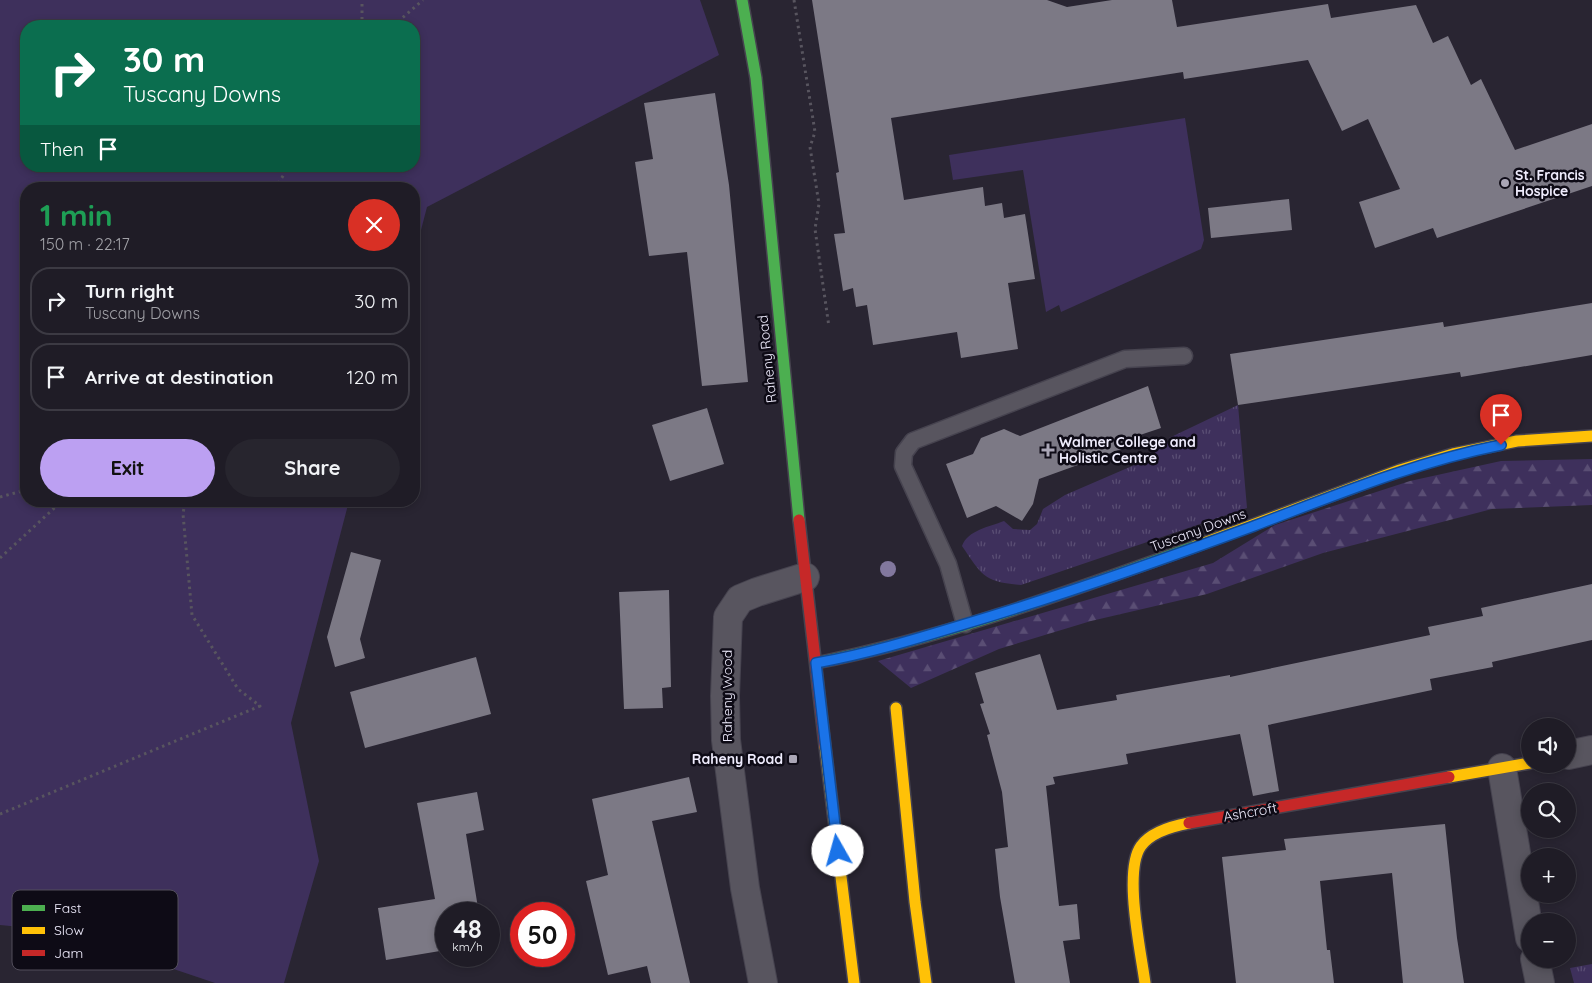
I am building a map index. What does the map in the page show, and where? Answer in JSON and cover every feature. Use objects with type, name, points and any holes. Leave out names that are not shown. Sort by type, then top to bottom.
[{"type":"street","name":"Raheny Road","points":[[742,0],[756,78],[805,577],[854,983]]},
{"type":"street","name":"Tuscany Downs","points":[[816,663],[876,651],[1031,605],[1253,526],[1400,470],[1453,454],[1517,441],[1592,436]]},
{"type":"street","name":"Raheny Wood","points":[[763,983],[745,888],[726,740],[725,696],[728,617],[740,600],[757,592],[805,577]]},
{"type":"street","points":[[896,708],[915,902],[926,983]]},
{"type":"street","points":[[1576,753],[1592,750]]},
{"type":"street","name":"Ashcroft","points":[[1145,983],[1132,885],[1133,864],[1140,847],[1156,833],[1177,825],[1521,765]]},
{"type":"street","points":[[1502,768],[1526,913]]},
{"type":"street","points":[[1537,968],[1540,983]]},
{"type":"lane","points":[[965,624],[948,564],[903,466],[904,453],[913,441],[1125,359],[1184,356]]},
{"type":"path","points":[[362,0],[362,20]]},
{"type":"path","points":[[400,20],[423,0]]},
{"type":"path","points":[[794,0],[815,132],[810,147],[819,204],[815,229],[830,327]]},
{"type":"path","points":[[0,497],[20,492]]},
{"type":"path","points":[[0,558],[55,507]]},
{"type":"path","points":[[0,814],[260,706],[238,689],[192,615],[183,514],[184,507]]},
{"type":"green space","points":[[0,0],[700,0],[719,55],[427,207],[420,234],[420,182],[20,182],[20,507],[347,507],[291,723],[319,861],[284,983],[215,983],[176,970],[178,890],[12,890],[12,926],[0,925]]},
{"type":"green space","points":[[1185,118],[1204,240],[1201,249],[1061,312],[1059,305],[1046,312],[1023,170],[953,180],[949,155]]},
{"type":"green space","points":[[1238,405],[1247,508],[1021,585],[1008,584],[991,579],[979,570],[962,546],[969,536],[974,533],[1004,521],[1013,529],[1030,530],[1037,524],[1043,509],[1065,495],[1146,460],[1155,459],[1155,445],[1178,440],[1169,438]]},
{"type":"green space","points":[[1592,459],[1592,505],[1492,509],[1323,553],[1207,594],[1091,621],[999,649],[911,688],[878,661],[1213,563],[1275,525],[1410,481],[1501,461]]},
{"type":"green space","points":[[1592,964],[1592,983],[1574,983],[1570,968]]},
{"type":"building","name":"St. Francis Hospice","points":[[812,0],[1047,0],[1067,7],[1112,0],[1172,0],[1177,27],[1328,4],[1331,18],[1416,5],[1433,43],[1448,36],[1471,85],[1481,79],[1515,150],[1592,124],[1592,186],[1437,238],[1433,228],[1375,248],[1359,202],[1400,189],[1368,119],[1342,131],[1308,60],[1184,79],[1183,72],[891,118],[904,200],[983,187],[985,206],[1002,203],[1004,218],[1025,214],[1035,279],[1008,283],[1018,349],[961,358],[957,332],[873,345],[867,305],[856,307],[853,288],[843,291],[834,234],[845,233],[836,173],[839,172]]},
{"type":"building","points":[[715,93],[729,185],[748,382],[702,386],[687,252],[649,256],[635,162],[653,159],[644,103]]},
{"type":"building","points":[[1289,199],[1292,230],[1211,238],[1208,208]]},
{"type":"building","points":[[1592,303],[1592,355],[1461,377],[1460,372],[1238,405],[1230,354],[1443,322],[1444,327]]},
{"type":"building","name":"Walmer College and Holistic Centre","points":[[1148,386],[1161,428],[1131,438],[1133,445],[1039,479],[1033,504],[1022,521],[996,506],[967,518],[946,464],[973,454],[981,438],[1004,429],[1020,436]]},
{"type":"building","points":[[707,408],[724,464],[670,481],[652,425]]},
{"type":"building","points":[[351,552],[381,560],[360,639],[365,658],[335,667],[327,637]]},
{"type":"building","points":[[1592,584],[1592,640],[1492,662],[1493,667],[1430,679],[1432,690],[1268,725],[1279,791],[1253,796],[1240,734],[1126,754],[1128,764],[1053,777],[1055,784],[1046,786],[1059,906],[1077,904],[1080,939],[1063,941],[1070,983],[1015,983],[1000,897],[995,849],[1008,847],[1002,792],[987,735],[990,734],[980,704],[984,703],[975,673],[1040,654],[1057,710],[1117,700],[1116,695],[1230,675],[1230,677],[1430,635],[1428,627],[1483,616],[1481,608]]},
{"type":"building","points":[[669,590],[671,687],[662,688],[663,708],[624,709],[619,592]]},
{"type":"building","points":[[476,657],[491,714],[365,748],[350,692]]},
{"type":"building","points":[[689,777],[697,812],[652,821],[690,983],[651,983],[647,966],[608,975],[586,881],[608,875],[592,799]]},
{"type":"building","points":[[477,792],[484,830],[466,834],[477,902],[435,902],[435,952],[386,960],[378,908],[435,899],[417,803]]},
{"type":"building","points":[[1445,824],[1457,938],[1464,983],[1403,983],[1392,873],[1320,881],[1327,950],[1330,950],[1334,983],[1236,983],[1222,857],[1286,850],[1284,839]]},
{"type":"traffic: fast","points":[[742,0],[756,78],[799,520]]},
{"type":"traffic: fast","points":[[816,663],[913,640],[1008,612],[1196,546]]},
{"type":"traffic: slow","points":[[1196,546],[1400,470],[1453,454],[1517,441],[1592,436]]},
{"type":"traffic: slow","points":[[896,708],[915,902],[926,983]]},
{"type":"traffic: slow","points":[[825,746],[854,983]]},
{"type":"traffic: slow","points":[[1449,777],[1521,765]]},
{"type":"traffic: slow","points":[[1145,983],[1133,892],[1133,874],[1136,858],[1141,846],[1156,833],[1189,823]]},
{"type":"traffic: jam","points":[[799,520],[825,746]]},
{"type":"traffic: jam","points":[[1189,823],[1449,777]]},
{"type":"place","name":"St. Francis Hospice","points":[[1505,183]]},
{"type":"place","name":"Walmer College and Holistic Centre","points":[[1048,450]]},
{"type":"place","name":"Raheny Road","points":[[793,759]]},
{"type":"route","points":[[838,851],[816,663],[876,651],[1031,605],[1253,526],[1400,470],[1453,454],[1501,445]]}]
